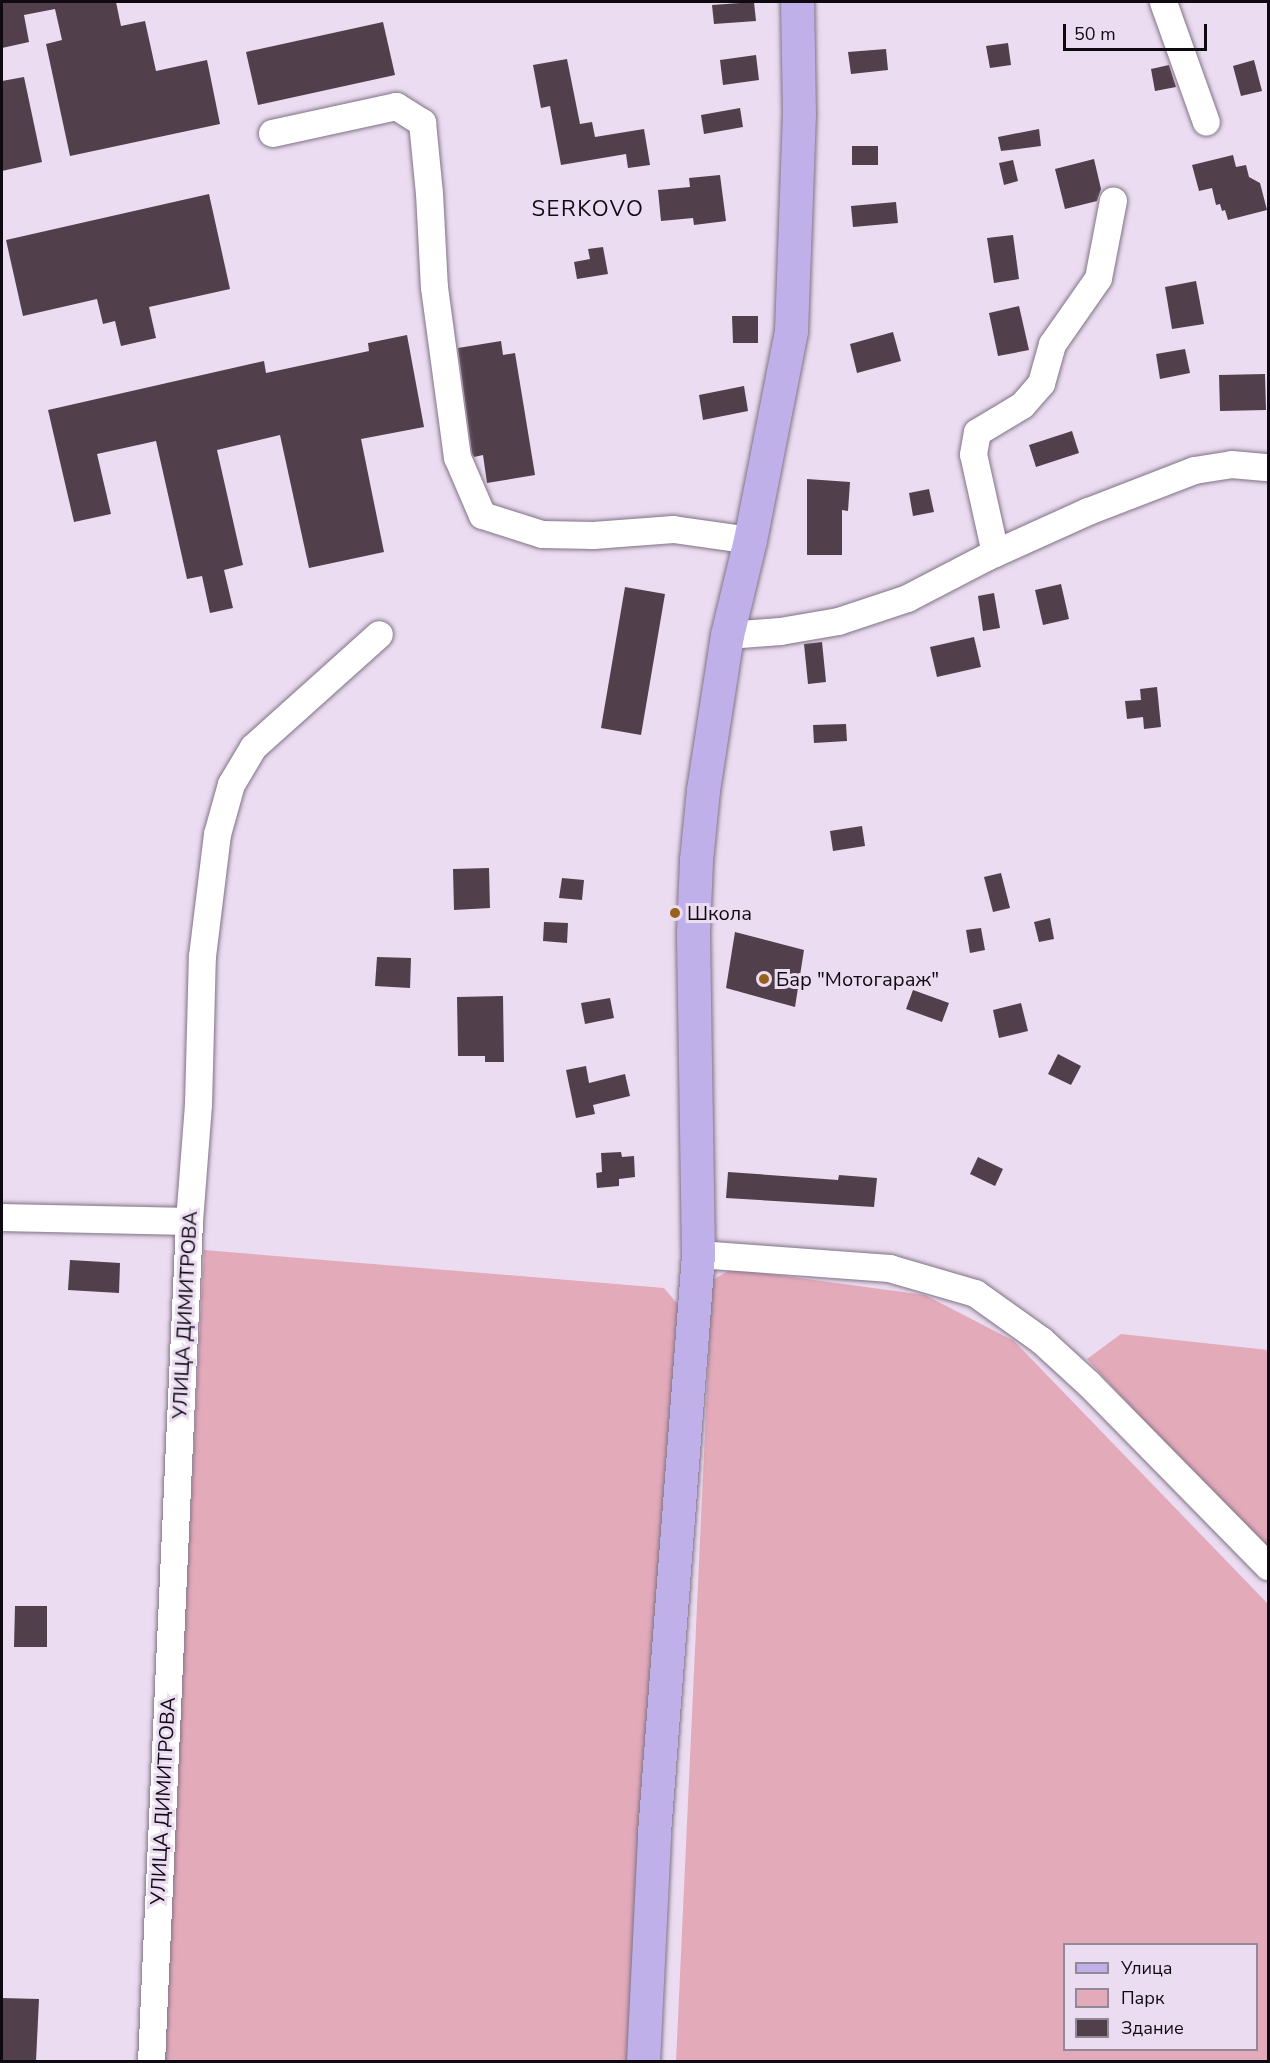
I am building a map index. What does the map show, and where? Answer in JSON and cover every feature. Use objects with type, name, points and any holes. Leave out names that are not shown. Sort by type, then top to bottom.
[{"type":"main road","points":[[643,2061],[654,1833],[698,1254],[693,942],[696,860],[703,790],[727,635],[750,540],[791,330],[799,114],[797,2]]},
{"type":"street","points":[[1163,2],[1206,122]]},
{"type":"street","points":[[272,133],[396,106],[422,122],[434,287],[457,457],[482,515],[542,534],[593,535],[673,530],[750,540]]},
{"type":"street","points":[[995,553],[973,454],[977,432],[1022,405],[1041,383],[1052,344],[1098,278],[1113,200]]},
{"type":"street","points":[[727,635],[780,631],[838,621],[907,598],[995,553],[1088,511],[1194,470],[1231,464],[1269,467]]},
{"type":"street","name":"УЛИЦА ДИМИТРОВА","points":[[151,2061],[189,1221],[198,1104],[202,956],[217,834],[231,784],[253,747],[379,634]]},
{"type":"street","points":[[2,1217],[189,1221]]},
{"type":"street","points":[[698,1254],[889,1268],[975,1293],[1041,1340],[1088,1383],[1269,1566]]},
{"type":"green space","points":[[204,1250],[664,1288],[690,1319],[630,2061],[162,2062]]},
{"type":"green space","points":[[732,1269],[925,1295],[1014,1341],[1268,1604],[1268,2061],[676,2062],[712,1280]]},
{"type":"green space","points":[[1121,1334],[1268,1350],[1268,1556],[1087,1359]]},
{"type":"building","points":[[2,2],[116,2],[121,26],[145,21],[156,71],[207,60],[220,124],[70,156],[46,44],[62,40],[55,9],[24,15],[29,42],[2,48]]},
{"type":"building","points":[[754,2],[756,21],[714,24],[712,5]]},
{"type":"building","points":[[383,22],[395,75],[258,105],[246,52]]},
{"type":"building","points":[[1008,43],[1011,65],[990,68],[986,46]]},
{"type":"building","points":[[886,49],[888,70],[851,74],[848,52]]},
{"type":"building","points":[[756,55],[759,80],[723,85],[720,60]]},
{"type":"building","points":[[567,59],[580,124],[592,122],[595,137],[644,129],[650,165],[628,168],[626,154],[561,165],[550,106],[541,108],[533,65]]},
{"type":"building","points":[[1254,60],[1262,91],[1241,96],[1233,66]]},
{"type":"building","points":[[1169,65],[1176,87],[1155,91],[1151,69]]},
{"type":"building","points":[[24,77],[42,162],[2,171],[2,81]]},
{"type":"building","points":[[740,108],[743,127],[704,134],[701,115]]},
{"type":"building","points":[[1039,129],[1041,146],[1001,151],[998,137]]},
{"type":"building","points":[[852,146],[878,146],[878,165],[852,165]]},
{"type":"building","points":[[1233,155],[1236,167],[1246,165],[1249,177],[1260,183],[1267,210],[1228,220],[1225,210],[1222,211],[1220,204],[1216,205],[1212,188],[1199,191],[1192,165]]},
{"type":"building","points":[[1094,159],[1101,189],[1097,201],[1065,209],[1055,169]]},
{"type":"building","points":[[1013,160],[1018,181],[1004,185],[999,163]]},
{"type":"building","points":[[720,175],[726,221],[694,225],[693,218],[661,221],[658,190],[690,187],[689,178]]},
{"type":"building","points":[[209,194],[230,289],[149,307],[156,338],[121,346],[115,321],[103,324],[97,299],[23,316],[6,240]]},
{"type":"building","points":[[896,202],[898,223],[853,227],[851,206]]},
{"type":"building","points":[[1013,235],[1019,279],[994,283],[987,238]]},
{"type":"building","points":[[603,247],[608,274],[577,279],[574,262],[590,259],[588,249]]},
{"type":"building","points":[[1196,281],[1204,324],[1172,329],[1165,287]]},
{"type":"building","points":[[1019,306],[1029,350],[998,356],[989,313]]},
{"type":"building","points":[[732,316],[758,316],[758,343],[733,343]]},
{"type":"building","points":[[893,332],[901,361],[857,373],[850,344]]},
{"type":"building","points":[[407,335],[424,427],[361,439],[384,552],[309,568],[280,435],[217,450],[243,565],[224,570],[233,608],[210,613],[202,576],[187,579],[156,441],[97,454],[111,514],[74,522],[48,410],[264,361],[266,373],[369,351],[368,343]]},
{"type":"building","points":[[501,341],[503,355],[515,353],[535,475],[487,483],[483,455],[474,457],[472,453],[458,348]]},
{"type":"building","points":[[1185,349],[1190,373],[1160,379],[1156,354]]},
{"type":"building","points":[[1265,374],[1266,410],[1220,411],[1219,375]]},
{"type":"building","points":[[744,386],[748,411],[703,420],[699,395]]},
{"type":"building","points":[[1072,431],[1079,453],[1036,467],[1029,445]]},
{"type":"building","points":[[807,479],[850,482],[848,511],[842,510],[842,555],[807,555]]},
{"type":"building","points":[[929,489],[934,512],[913,516],[909,493]]},
{"type":"building","points":[[1061,584],[1069,619],[1043,625],[1035,590]]},
{"type":"building","points":[[625,587],[665,594],[641,735],[601,728]]},
{"type":"building","points":[[994,593],[1000,628],[983,631],[978,596]]},
{"type":"building","points":[[974,637],[981,667],[937,677],[930,647]]},
{"type":"building","points":[[822,642],[826,682],[808,684],[804,644]]},
{"type":"building","points":[[1157,687],[1161,727],[1144,729],[1143,717],[1127,719],[1125,701],[1141,700],[1140,689]]},
{"type":"building","points":[[846,724],[847,741],[814,743],[813,725]]},
{"type":"building","points":[[862,826],[865,846],[833,851],[830,831]]},
{"type":"building","points":[[489,868],[490,908],[454,910],[453,869]]},
{"type":"building","points":[[1001,873],[1010,908],[993,912],[984,877]]},
{"type":"building","points":[[562,878],[584,880],[582,900],[559,898]]},
{"type":"building","points":[[1050,918],[1054,939],[1039,942],[1034,922]]},
{"type":"building","points":[[544,922],[568,923],[567,943],[543,941]]},
{"type":"building","points":[[981,928],[985,950],[970,953],[966,930]]},
{"type":"building","name":"Бар \"Мотогараж\"","points":[[735,932],[804,950],[795,1007],[726,988]]},
{"type":"building","points":[[377,957],[411,958],[410,988],[375,986]]},
{"type":"building","points":[[913,990],[949,1003],[942,1022],[906,1009]]},
{"type":"building","points":[[503,996],[504,1062],[485,1062],[485,1056],[458,1056],[457,997]]},
{"type":"building","points":[[610,998],[614,1018],[585,1024],[581,1003]]},
{"type":"building","points":[[1021,1003],[1028,1031],[999,1038],[993,1010]]},
{"type":"building","points":[[1058,1054],[1081,1066],[1071,1085],[1048,1074]]},
{"type":"building","points":[[586,1066],[589,1083],[625,1074],[630,1096],[593,1105],[595,1114],[576,1118],[566,1070]]},
{"type":"building","points":[[621,1152],[622,1157],[634,1156],[635,1177],[619,1179],[619,1186],[597,1188],[596,1173],[602,1172],[601,1153]]},
{"type":"building","points":[[978,1157],[1003,1169],[995,1186],[970,1174]]},
{"type":"building","points":[[728,1172],[838,1180],[839,1175],[877,1178],[874,1207],[726,1198]]},
{"type":"building","points":[[70,1260],[120,1263],[119,1293],[68,1290]]},
{"type":"building","points":[[15,1606],[47,1606],[47,1647],[14,1647]]},
{"type":"building","points":[[2,1998],[39,1999],[36,2061],[2,2061]]},
{"type":"place","name":"Школа","points":[[675,913]]},
{"type":"place","name":"Бар \"Мотогараж\"","points":[[764,979]]},
{"type":"district","name":"SERKOVO","points":[[588,210]]}]
